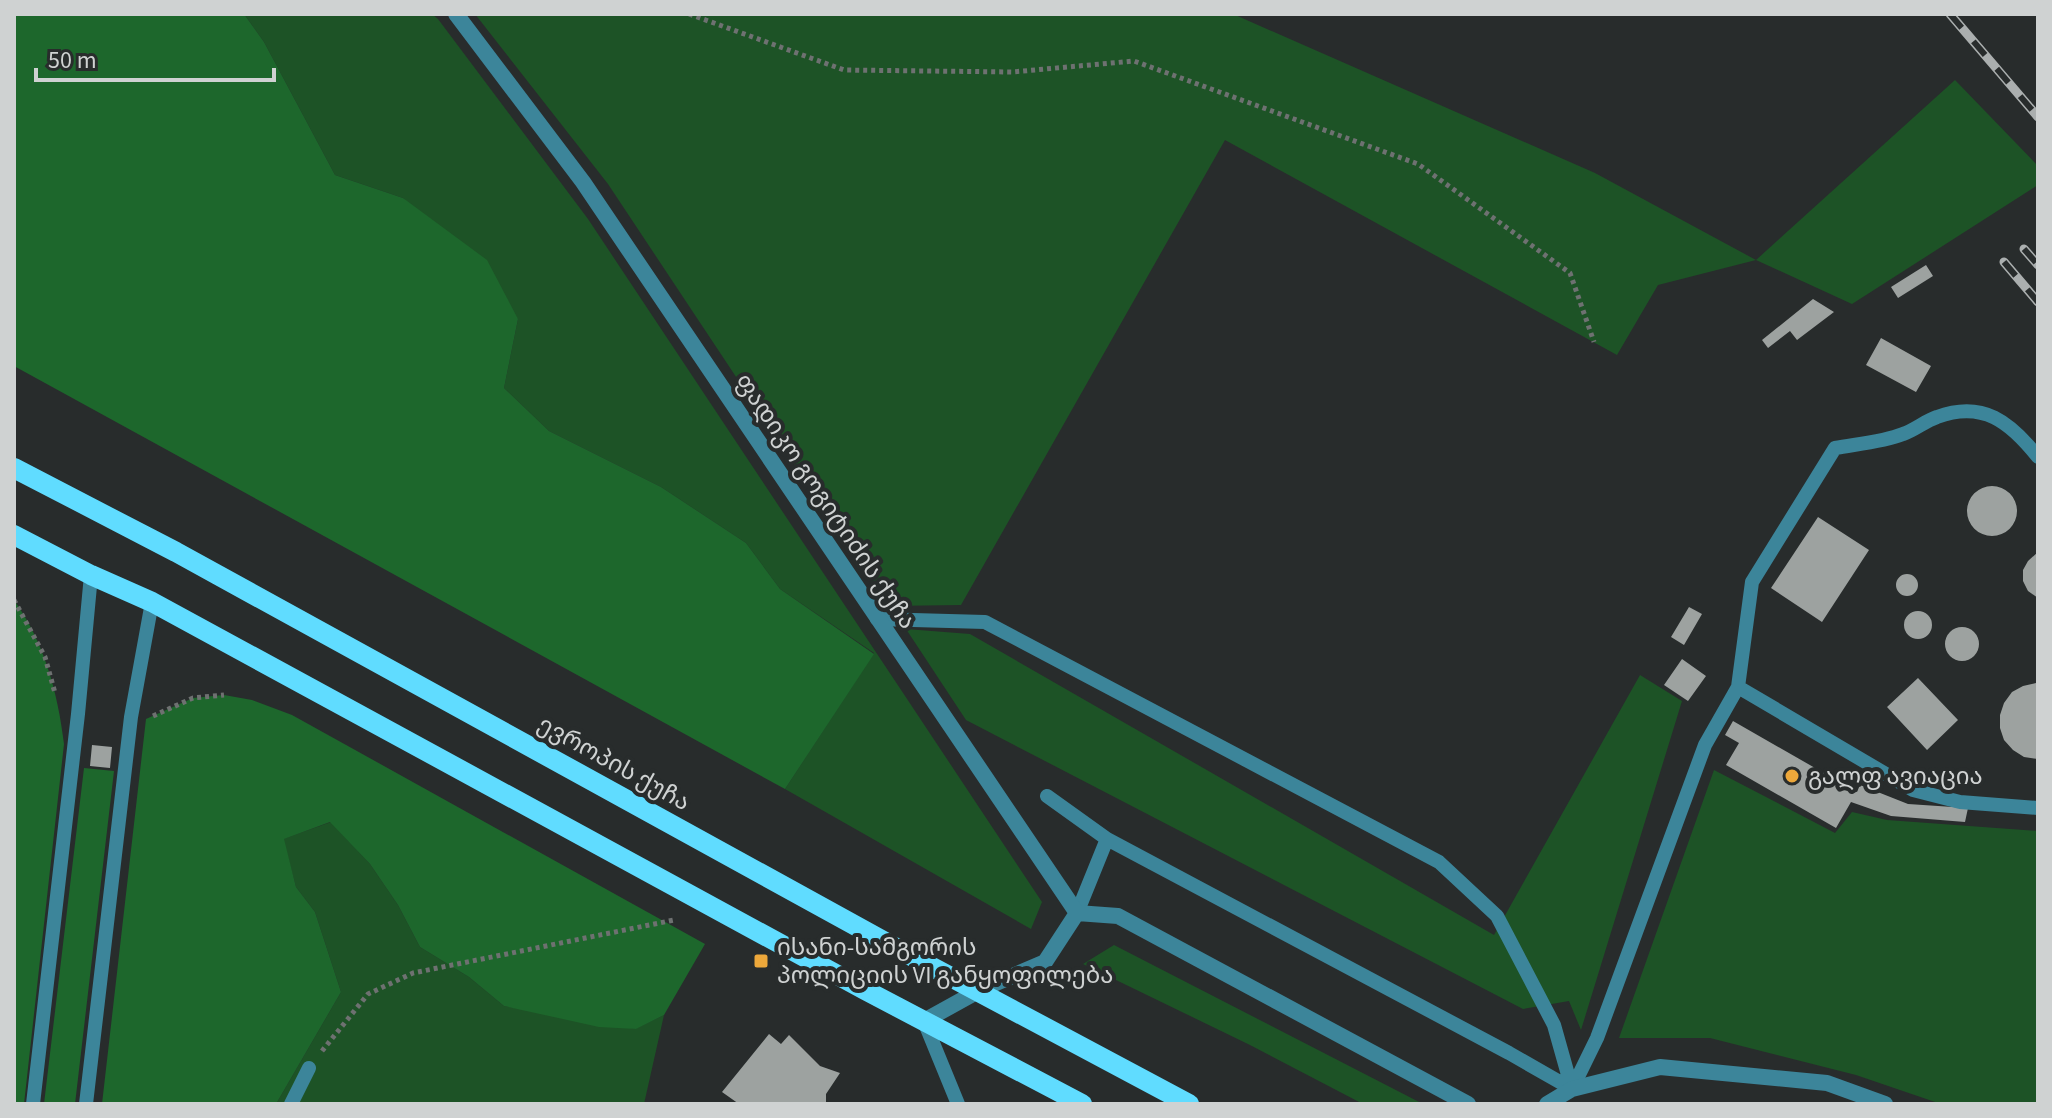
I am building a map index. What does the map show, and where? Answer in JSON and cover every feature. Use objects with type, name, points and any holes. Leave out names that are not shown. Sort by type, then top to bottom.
[{"type":"main road","name":"ევროპის ქუჩა","points":[[14,468],[176,552],[873,935],[1189,1104]]},
{"type":"main road","points":[[14,535],[152,602],[1082,1104]]},
{"type":"street","name":"ფადიკო გოგიტიძის ქუჩა","points":[[456,14],[583,182],[1077,913]]},
{"type":"street","points":[[924,1021],[980,990],[1045,962],[1077,913],[1118,916],[1468,1104]]},
{"type":"street","points":[[1547,1104],[1572,1089],[1660,1067],[1827,1083],[1885,1104]]},
{"type":"lane","points":[[1572,1089],[1597,1038],[1705,745],[1738,687],[1752,582],[1835,448],[1902,435],[1937,417],[1971,409],[1991,416],[2014,430],[2038,457]]},
{"type":"lane","points":[[33,1104],[91,575]]},
{"type":"lane","points":[[86,1104],[131,717],[152,602]]},
{"type":"lane","points":[[877,619],[985,622],[1439,862],[1497,916],[1554,1025],[1572,1089]]},
{"type":"lane","points":[[1738,687],[1913,790],[1960,802],[2038,808]]},
{"type":"lane","points":[[1047,796],[1107,839],[1572,1089]]},
{"type":"lane","points":[[1077,913],[1107,839]]},
{"type":"lane","points":[[924,1021],[958,1104]]},
{"type":"lane","points":[[291,1104],[309,1068]]},
{"type":"path","points":[[689,14],[844,70],[1012,72],[1134,61],[1418,164],[1570,273],[1594,342]]},
{"type":"path","points":[[14,600],[45,657],[60,713],[78,714]]},
{"type":"path","points":[[131,717],[146,719],[193,698],[224,695]]},
{"type":"path","points":[[309,1068],[368,994],[413,973],[674,920]]},
{"type":"green space","points":[[14,14],[244,14],[264,42],[335,175],[403,198],[487,260],[518,319],[504,388],[549,431],[661,487],[746,543],[780,589],[874,654],[785,789],[14,366]]},
{"type":"green space","points":[[244,14],[432,14],[438,19],[588,219],[1042,902],[1031,929],[785,789],[874,653],[780,589],[746,543],[661,487],[549,431],[504,388],[518,319],[403,198],[335,175],[264,42]]},
{"type":"green space","points":[[475,14],[1233,14],[1595,173],[1756,260],[1658,285],[1617,355],[1225,140],[961,605],[888,606],[608,184]]},
{"type":"green space","points":[[1955,80],[2038,166],[2038,185],[1852,304],[1756,260]]},
{"type":"green space","points":[[14,600],[34,633],[48,669],[64,744],[24,1104],[14,1104]]},
{"type":"green space","points":[[906,629],[970,634],[1494,935],[1640,675],[1682,701],[1581,1030],[1569,1001],[1523,1009],[966,720]]},
{"type":"green space","points":[[224,695],[252,700],[292,715],[705,944],[664,1015],[636,1029],[599,1027],[504,1006],[469,977],[420,947],[398,905],[370,864],[330,822],[284,839],[296,887],[315,912],[341,992],[276,1104],[102,1104],[146,719],[193,698]]},
{"type":"green space","points":[[84,768],[114,771],[75,1104],[44,1104]]},
{"type":"green space","points":[[1714,770],[1835,833],[1852,812],[1887,820],[2038,831],[2038,1104],[1941,1104],[1856,1075],[1710,1038],[1619,1038]]},
{"type":"green space","points":[[331,822],[370,864],[398,905],[420,947],[469,977],[504,1006],[635,1029],[664,1015],[644,1104],[276,1104],[341,992],[315,912],[296,887],[283,839]]},
{"type":"green space","points":[[1114,945],[1423,1104],[1363,1104],[1083,964]]},
{"type":"building","points":[[1926,265],[1933,276],[1898,298],[1891,287]]},
{"type":"building","points":[[1813,299],[1834,312],[1797,340],[1790,331],[1768,348],[1762,340]]},
{"type":"building","points":[[1881,338],[1931,366],[1916,392],[1866,365]]},
{"type":"building","points":[[1992,486],[2009,494],[2017,511],[2009,528],[1992,536],[1975,528],[1967,511],[1975,494]]},
{"type":"building","points":[[1818,517],[1869,550],[1822,622],[1771,588]]},
{"type":"building","points":[[2038,552],[2038,598],[2028,591],[2023,581],[2023,570]]},
{"type":"building","points":[[1907,574],[1915,577],[1918,585],[1915,593],[1907,596],[1899,593],[1896,585],[1899,577]]},
{"type":"building","points":[[1689,607],[1702,614],[1684,645],[1671,637]]},
{"type":"building","points":[[1918,611],[1928,615],[1932,625],[1928,635],[1918,639],[1908,635],[1904,625],[1908,615]]},
{"type":"building","points":[[1962,627],[1974,632],[1979,644],[1974,656],[1962,661],[1950,656],[1945,644],[1950,632]]},
{"type":"building","points":[[1682,659],[1706,676],[1688,701],[1664,685]]},
{"type":"building","points":[[1918,678],[1958,720],[1927,750],[1887,707]]},
{"type":"building","points":[[2036,683],[2038,759],[2024,757],[2013,750],[2004,740],[2000,728],[2004,703],[2012,692]]},
{"type":"building","points":[[1733,721],[1857,792],[1860,785],[1908,804],[1968,808],[1965,822],[1891,816],[1851,802],[1836,828],[1726,765],[1739,743],[1725,735]]},
{"type":"building","points":[[92,745],[112,747],[110,768],[90,766]]},
{"type":"building","points":[[769,1034],[781,1044],[789,1035],[820,1066],[840,1073],[826,1094],[826,1104],[739,1104],[722,1092]]},
{"type":"railway","points":[[1950,14],[2038,117]]},
{"type":"railway","points":[[2024,249],[2038,265]]},
{"type":"railway","points":[[2004,262],[2038,302]]},
{"type":"place","name":"გალფ ავიაცია","points":[[1792,776]]},
{"type":"place","name":"ისანი-სამგორის პოლიციის VI განყოფილება","points":[[761,961]]}]
